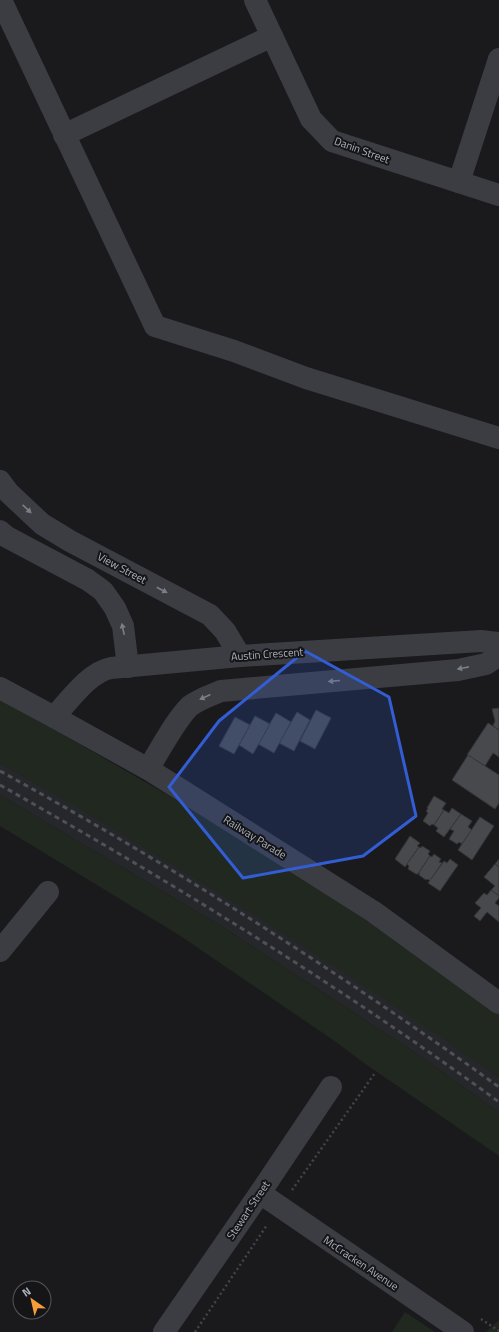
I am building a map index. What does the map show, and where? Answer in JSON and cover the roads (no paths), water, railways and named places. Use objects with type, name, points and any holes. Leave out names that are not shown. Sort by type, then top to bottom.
[{"type":"street","points":[[1,0],[155,326],[234,351],[306,378],[499,438]]},
{"type":"street","name":"Danin Street","points":[[255,0],[311,119],[332,141],[499,196]]},
{"type":"street","points":[[64,135],[272,36]]},
{"type":"street","points":[[459,182],[499,59]]},
{"type":"street","name":"View Street","points":[[0,481],[9,493],[42,524],[70,541],[210,615],[225,631],[240,656]]},
{"type":"street","points":[[0,532],[88,580],[103,591],[115,608],[123,626],[128,667]]},
{"type":"street","name":"Austin Crescent","points":[[54,717],[90,679],[97,673],[105,670],[240,656],[480,641],[499,643]]},
{"type":"street","points":[[148,769],[190,706],[202,698],[221,691],[458,670],[486,664],[499,655]]},
{"type":"street","name":"Railway Parade","points":[[0,688],[148,769],[374,912],[499,1003]]},
{"type":"street","points":[[0,951],[48,892]]},
{"type":"street","name":"Stewart Street","points":[[164,1332],[331,1087]]},
{"type":"street","name":"McCracken Avenue","points":[[260,1193],[463,1332]]},
{"type":"railway","points":[[0,771],[65,807],[192,882],[378,1002],[499,1087]]},
{"type":"railway","points":[[0,785],[192,897],[317,976],[439,1059],[499,1102]]}]
